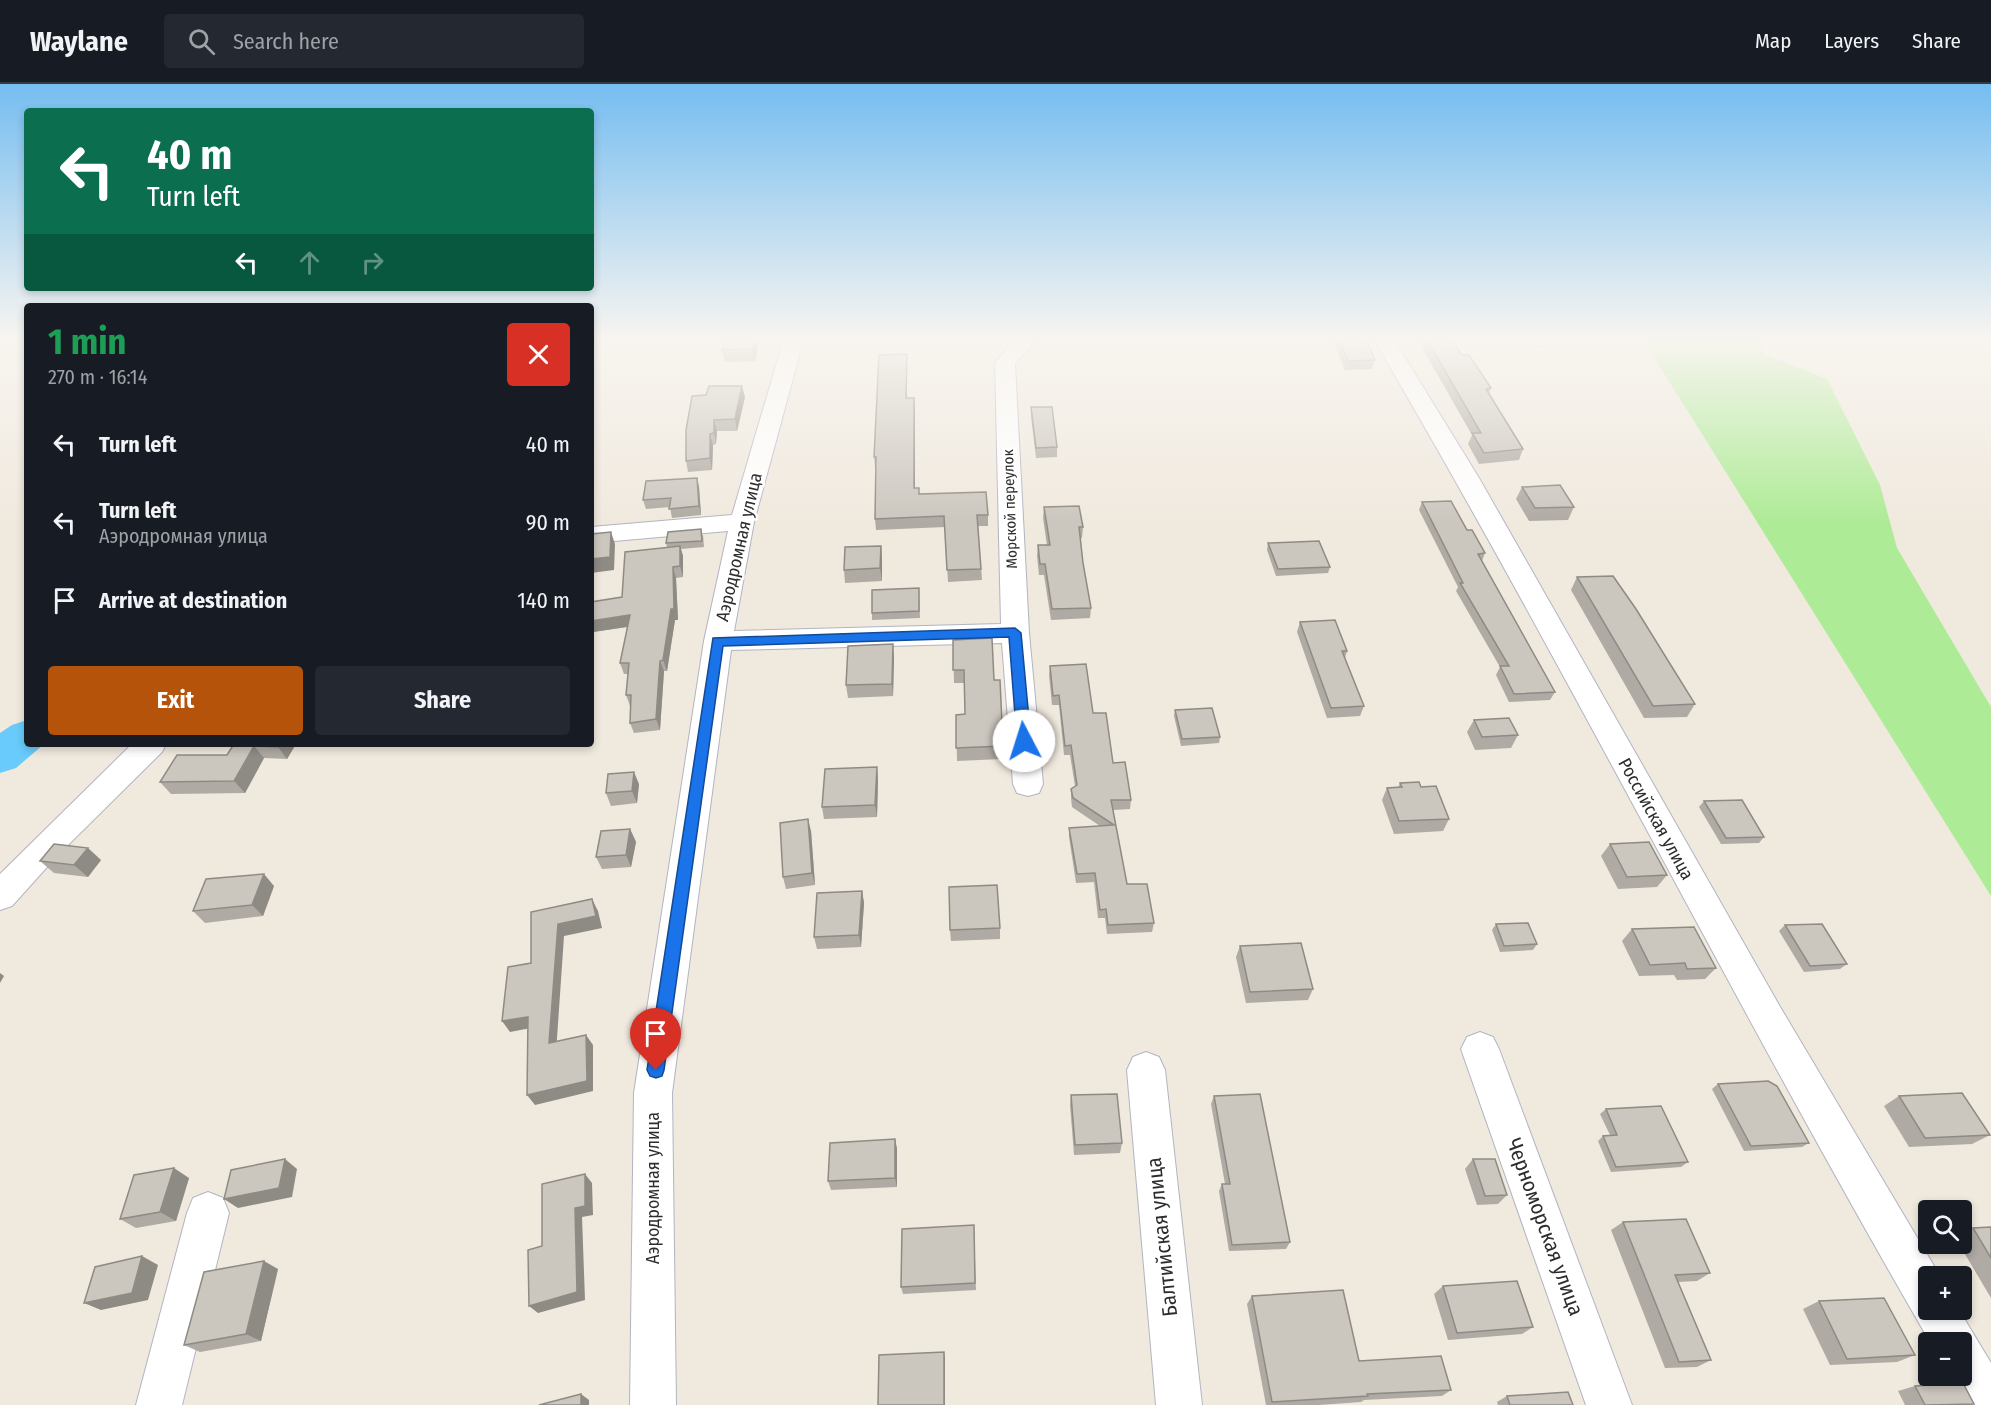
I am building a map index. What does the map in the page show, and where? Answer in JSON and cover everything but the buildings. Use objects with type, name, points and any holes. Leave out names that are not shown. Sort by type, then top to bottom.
[{"type":"street","name":"Аэродромная улица","points":[[653,1405],[652,1093],[718,642],[742,522],[777,400]]},
{"type":"street","name":"Морской переулок","points":[[1006,400],[1015,633]]},
{"type":"street","name":"Российская улица","points":[[1420,400],[1467,478],[1760,1007],[1918,1280]]},
{"type":"street","points":[[594,535],[742,522]]},
{"type":"street","points":[[718,642],[1015,633],[1028,784]]},
{"type":"street","points":[[0,896],[46,847],[148,747]]},
{"type":"street","name":"Черноморская улица","points":[[1480,1049],[1609,1405]]},
{"type":"street","name":"Балтийская улица","points":[[1146,1070],[1179,1405]]},
{"type":"street","points":[[159,1405],[208,1213]]},
{"type":"street","points":[[1972,1374],[1990,1405]]},
{"type":"green space","points":[[1681,400],[1837,400],[1880,485],[1897,548],[1991,707],[1991,896]]},
{"type":"waterway","points":[[0,756],[24,738]]},
{"type":"route","points":[[656,1070],[718,642],[1015,633],[1024,741]]}]
